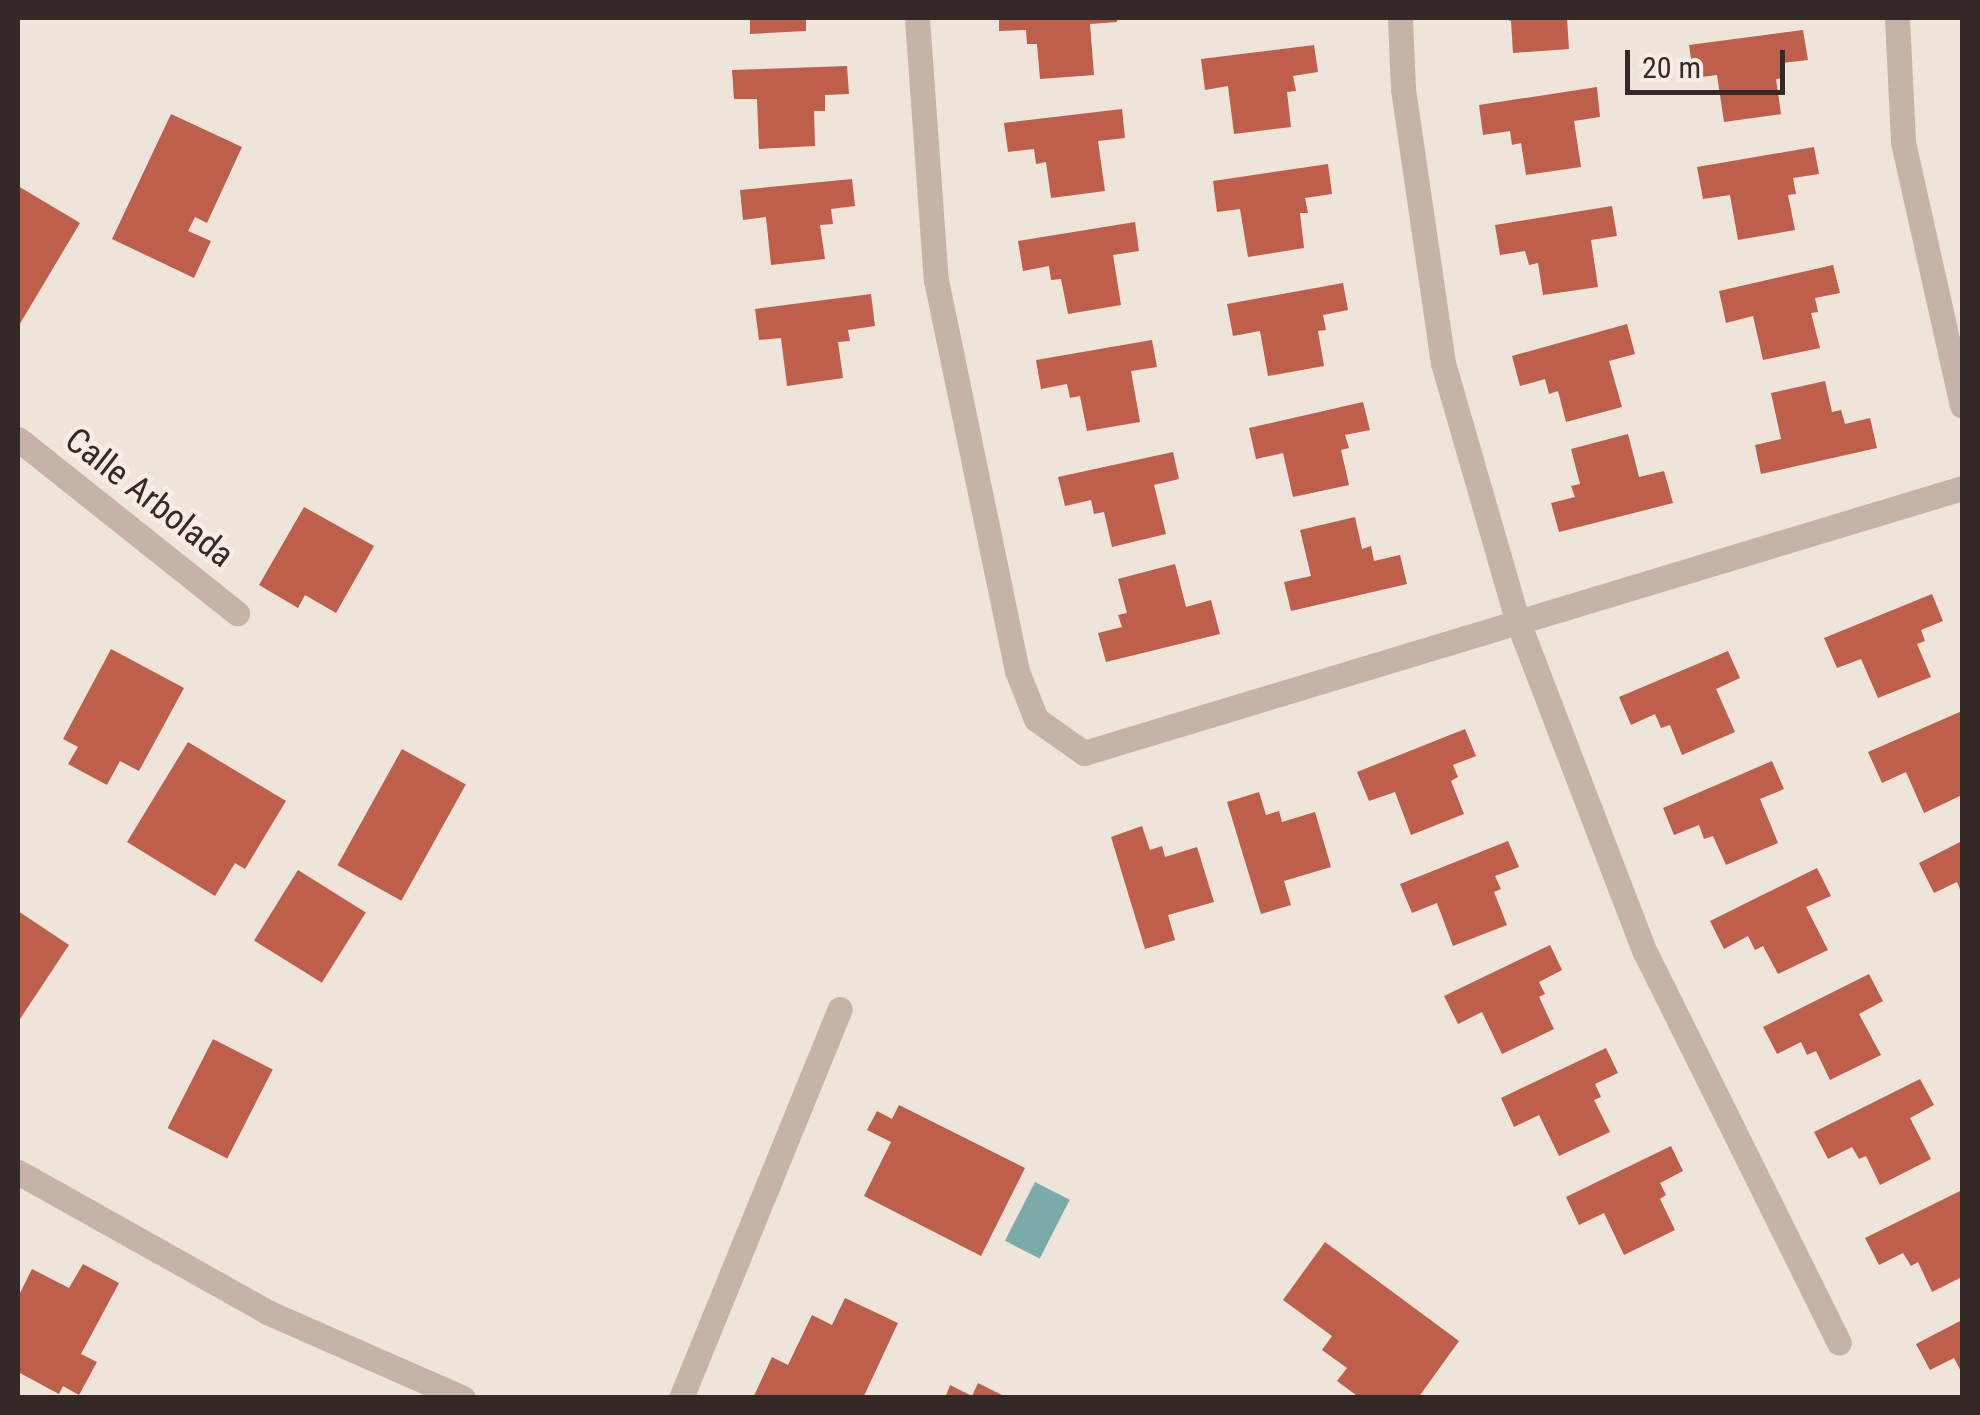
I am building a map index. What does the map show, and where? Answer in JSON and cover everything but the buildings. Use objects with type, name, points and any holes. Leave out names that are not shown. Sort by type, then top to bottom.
[{"type":"street","points":[[917,18],[936,280],[1017,670],[1036,719],[1084,753],[1962,488]]},
{"type":"street","points":[[1400,18],[1403,89],[1443,363],[1518,622],[1645,952],[1839,1343]]},
{"type":"street","points":[[1897,18],[1903,142],[1962,404]]},
{"type":"street","name":"Calle Arbolada","points":[[18,439],[237,613]]},
{"type":"street","points":[[681,1398],[840,1009]]},
{"type":"street","points":[[18,1172],[268,1312],[463,1398]]},
{"type":"water","points":[[1035,1182],[1070,1200],[1040,1259],[1005,1241]]}]
